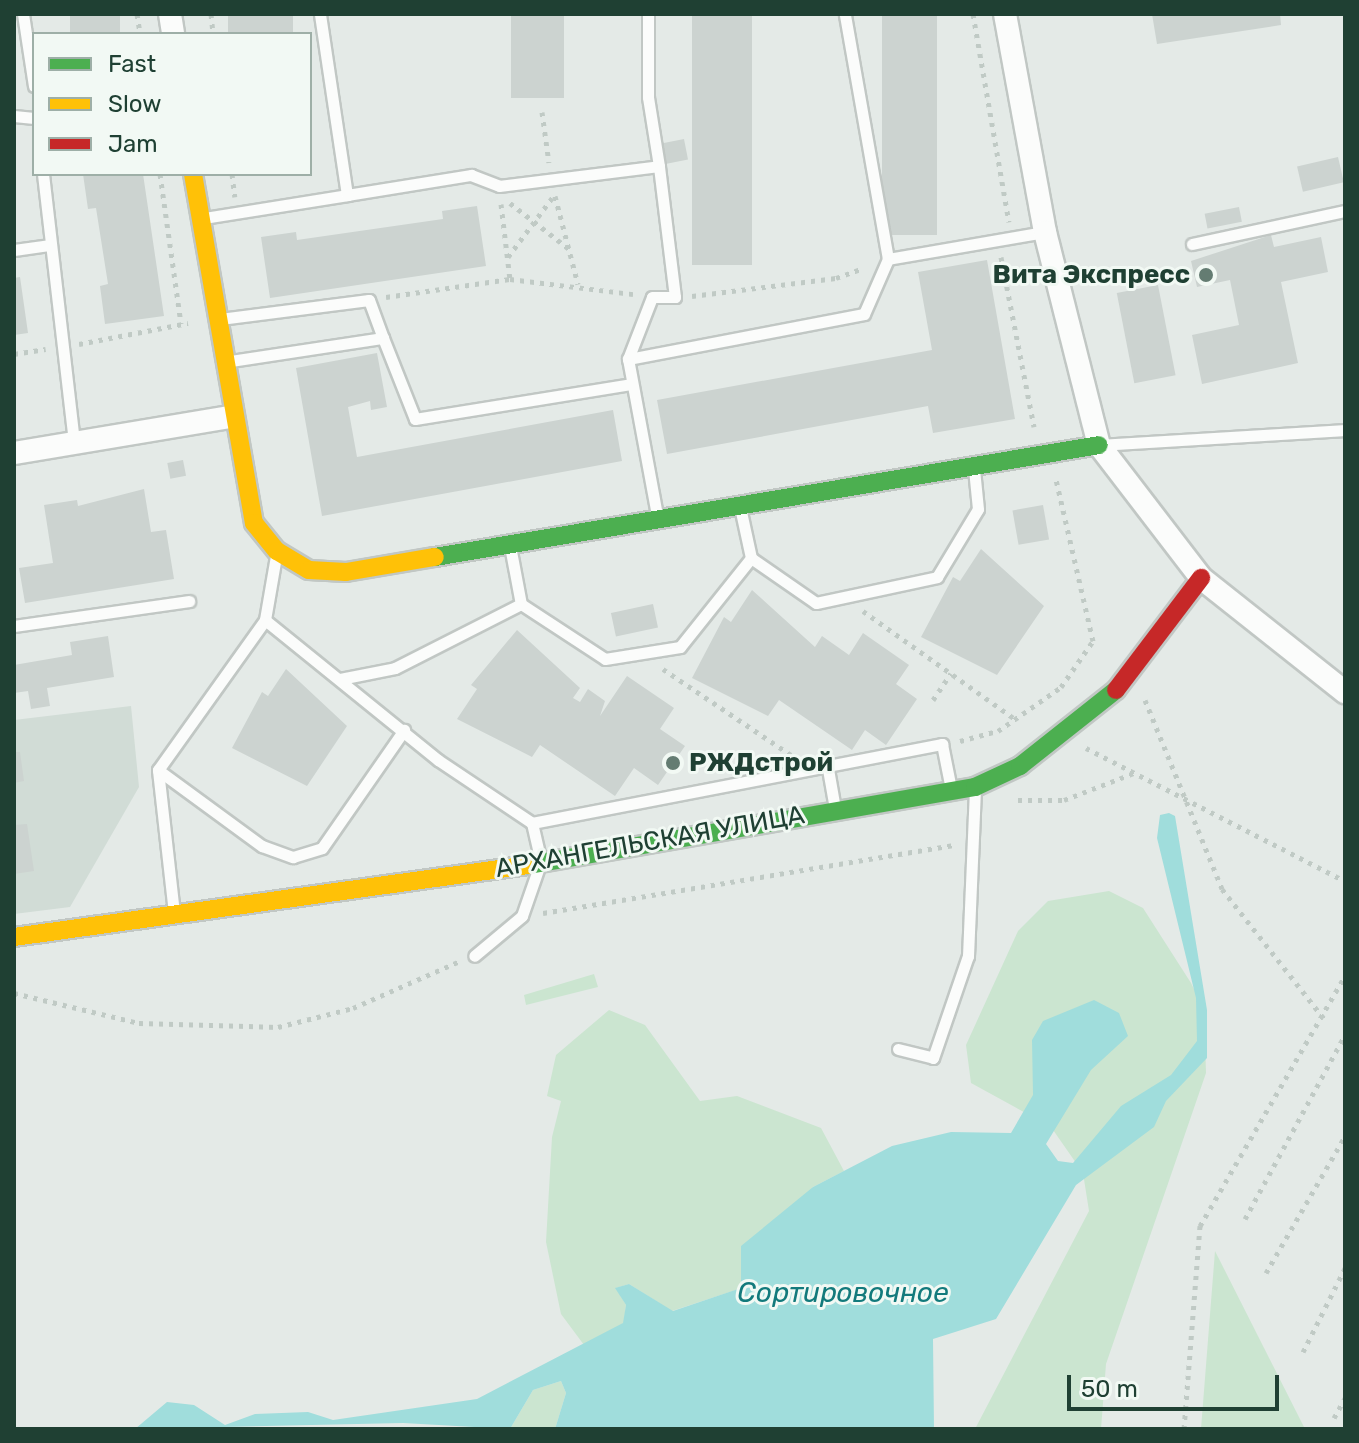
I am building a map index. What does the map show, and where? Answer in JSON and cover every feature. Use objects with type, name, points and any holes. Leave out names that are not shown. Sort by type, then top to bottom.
[{"type":"street","points":[[1005,14],[1045,232],[1099,445],[1201,578],[1345,692]]},
{"type":"street","points":[[193,176],[230,417],[247,501],[277,551],[309,570],[346,572],[739,501],[1099,445]]},
{"type":"street","points":[[14,453],[230,417]]},
{"type":"street","name":"АРХАНГЕЛЬСКАЯ УЛИЦА","points":[[14,937],[174,917],[541,861],[975,787],[1062,736],[1131,678],[1201,578]]},
{"type":"lane","points":[[23,14],[32,73]]},
{"type":"lane","points":[[320,14],[347,195]]},
{"type":"lane","points":[[648,14],[648,97],[675,297],[652,297],[628,359],[657,515]]},
{"type":"lane","points":[[628,359],[864,314],[888,259],[845,14]]},
{"type":"lane","points":[[200,219],[471,175],[499,186],[659,166]]},
{"type":"lane","points":[[43,176],[74,443]]},
{"type":"lane","points":[[1192,244],[1345,211]]},
{"type":"lane","points":[[888,259],[1045,232]]},
{"type":"lane","points":[[14,250],[49,245]]},
{"type":"lane","points":[[216,319],[369,300],[415,419],[632,384]]},
{"type":"lane","points":[[224,363],[383,338]]},
{"type":"lane","points":[[1099,445],[1345,430]]},
{"type":"lane","points":[[739,501],[751,558],[816,603],[937,577],[978,509],[974,463]]},
{"type":"lane","points":[[509,542],[521,604],[605,659],[680,647],[751,558]]},
{"type":"lane","points":[[174,917],[158,770],[265,620],[277,551]]},
{"type":"lane","points":[[14,626],[189,601]]},
{"type":"lane","points":[[340,679],[395,668],[521,604]]},
{"type":"lane","points":[[265,620],[404,730],[532,823],[541,861],[522,916],[474,956]]},
{"type":"lane","points":[[158,770],[262,846],[293,857],[322,848],[404,730]]},
{"type":"lane","points":[[532,823],[828,769],[942,744],[951,791]]},
{"type":"lane","points":[[828,769],[836,810]]},
{"type":"lane","points":[[898,1049],[933,1058],[968,956],[976,842],[975,787]]},
{"type":"path","points":[[973,14],[1012,239]]},
{"type":"path","points":[[160,176],[181,324]]},
{"type":"path","points":[[507,258],[555,194]]},
{"type":"path","points":[[510,279],[500,195],[569,249]]},
{"type":"path","points":[[942,744],[975,739],[1015,719],[1075,674],[1093,641],[1049,451],[1030,421],[998,241]]},
{"type":"path","points":[[675,297],[836,278],[888,259]]},
{"type":"path","points":[[369,300],[510,279],[652,297]]},
{"type":"path","points":[[14,354],[216,319]]},
{"type":"path","points":[[844,597],[1015,719]]},
{"type":"path","points":[[641,653],[815,771]]},
{"type":"path","points":[[933,700],[951,673]]},
{"type":"path","points":[[1131,678],[1159,721],[1190,796],[1222,889],[1325,1020]]},
{"type":"path","points":[[1062,736],[1190,796],[1345,881]]},
{"type":"path","points":[[975,787],[1024,802],[1064,800],[1135,772]]},
{"type":"path","points":[[522,916],[976,842]]},
{"type":"path","points":[[14,993],[139,1023],[278,1027],[353,1008],[474,956]]},
{"type":"path","points":[[1184,1429],[1200,1226],[1325,1020],[1345,976]]},
{"type":"path","points":[[1245,1219],[1345,1035]]},
{"type":"path","points":[[1266,1273],[1345,1136]]},
{"type":"path","points":[[1303,1352],[1345,1268]]},
{"type":"path","points":[[1334,1418],[1345,1398]]},
{"type":"shaded area","points":[[131,706],[139,787],[70,907],[14,914],[14,720]]},
{"type":"green space","points":[[1109,891],[1143,908],[1191,983],[1204,1009],[1206,1073],[1106,1364],[1101,1429],[975,1429],[1089,1211],[1083,1173],[1051,1127],[971,1083],[966,1045],[1018,931],[1048,901]]},
{"type":"green space","points":[[594,974],[598,987],[526,1005],[524,995]]},
{"type":"green space","points":[[609,1010],[645,1025],[700,1101],[737,1096],[821,1128],[844,1171],[813,1187],[742,1288],[672,1311],[629,1284],[616,1288],[626,1305],[624,1323],[584,1345],[561,1314],[546,1242],[552,1137],[561,1101],[547,1096],[556,1055]]},
{"type":"green space","points":[[1215,1251],[1305,1429],[1201,1429]]},
{"type":"green space","points":[[561,1381],[566,1393],[555,1429],[510,1429],[533,1390]]},
{"type":"water","name":"Сортировочное","points":[[1169,813],[1175,816],[1207,1010],[1207,1058],[1166,1101],[1154,1127],[1076,1185],[996,1319],[933,1339],[934,1429],[555,1429],[566,1393],[561,1381],[533,1390],[510,1429],[403,1423],[135,1429],[167,1402],[194,1405],[225,1425],[255,1414],[308,1412],[333,1420],[477,1399],[623,1323],[626,1305],[615,1288],[629,1284],[673,1311],[741,1288],[741,1246],[813,1187],[892,1146],[951,1132],[1011,1133],[1033,1095],[1032,1040],[1043,1021],[1094,1000],[1119,1013],[1128,1036],[1091,1070],[1046,1144],[1058,1161],[1073,1163],[1121,1106],[1171,1075],[1197,1041],[1196,998],[1157,838],[1160,815]]},
{"type":"building","points":[[70,14],[120,14],[120,32],[70,32]]},
{"type":"building","points":[[228,14],[293,14],[293,32],[228,32]]},
{"type":"building","points":[[511,14],[564,14],[564,98],[511,98]]},
{"type":"building","points":[[692,14],[752,14],[752,265],[692,265]]},
{"type":"building","points":[[882,14],[937,14],[937,235],[882,235]]},
{"type":"building","points":[[1152,14],[1280,14],[1281,25],[1157,44]]},
{"type":"building","points":[[684,139],[688,160],[665,164],[661,143]]},
{"type":"building","points":[[1338,157],[1344,182],[1303,192],[1297,166]]},
{"type":"building","points":[[83,176],[143,176],[164,316],[105,324],[100,286],[108,284],[96,208],[88,209]]},
{"type":"building","points":[[477,206],[486,266],[270,298],[261,237],[296,232],[297,240],[443,219],[442,211]]},
{"type":"building","points":[[1239,207],[1242,222],[1208,228],[1205,214]]},
{"type":"building","points":[[1271,235],[1274,247],[1321,237],[1328,272],[1281,282],[1298,363],[1202,384],[1192,335],[1239,325],[1230,280],[1197,287],[1191,261]]},
{"type":"building","points":[[987,260],[1015,419],[933,433],[928,406],[667,454],[657,400],[932,350],[918,272]]},
{"type":"building","points":[[20,277],[28,333],[14,335],[14,278]]},
{"type":"building","points":[[1158,285],[1176,375],[1134,383],[1117,293]]},
{"type":"building","points":[[377,353],[387,407],[371,410],[370,401],[348,407],[357,457],[613,410],[622,461],[322,516],[296,368]]},
{"type":"building","points":[[183,460],[186,476],[170,479],[167,463]]},
{"type":"building","points":[[144,489],[151,532],[166,530],[174,579],[25,603],[19,568],[53,563],[44,505],[77,500],[78,506]]},
{"type":"building","points":[[1043,505],[1049,539],[1019,545],[1012,510]]},
{"type":"building","points":[[981,549],[1044,606],[997,675],[921,637],[953,577],[960,581]]},
{"type":"building","points":[[752,590],[815,647],[822,636],[849,655],[863,633],[909,665],[896,684],[917,699],[886,745],[865,730],[852,750],[779,700],[768,716],[692,678],[724,617],[731,622]]},
{"type":"building","points":[[653,604],[658,627],[616,636],[611,613]]},
{"type":"building","points":[[517,630],[580,688],[573,698],[580,702],[588,689],[605,701],[600,716],[627,676],[674,708],[660,729],[685,746],[658,785],[634,768],[615,796],[540,745],[532,757],[457,719],[477,689],[471,685]]},
{"type":"building","points":[[108,636],[114,677],[47,688],[50,706],[31,709],[28,691],[14,693],[14,665],[72,655],[70,642]]},
{"type":"building","points":[[286,669],[347,726],[307,786],[232,748],[262,692],[268,696]]},
{"type":"building","points":[[14,752],[20,752],[24,781],[14,783]]},
{"type":"building","points":[[27,824],[34,871],[14,874],[14,825]]},
{"type":"traffic: fast","points":[[435,557],[1099,445]]},
{"type":"traffic: fast","points":[[528,865],[975,787],[1020,766],[1116,690]]},
{"type":"traffic: slow","points":[[193,176],[254,523],[277,551],[309,570],[346,572],[435,557]]},
{"type":"traffic: slow","points":[[14,937],[528,865]]},
{"type":"traffic: jam","points":[[1116,690],[1201,578]]},
{"type":"place","name":"Вита Экспресс","points":[[1206,275]]},
{"type":"place","name":"РЖДстрой","points":[[673,763]]}]
